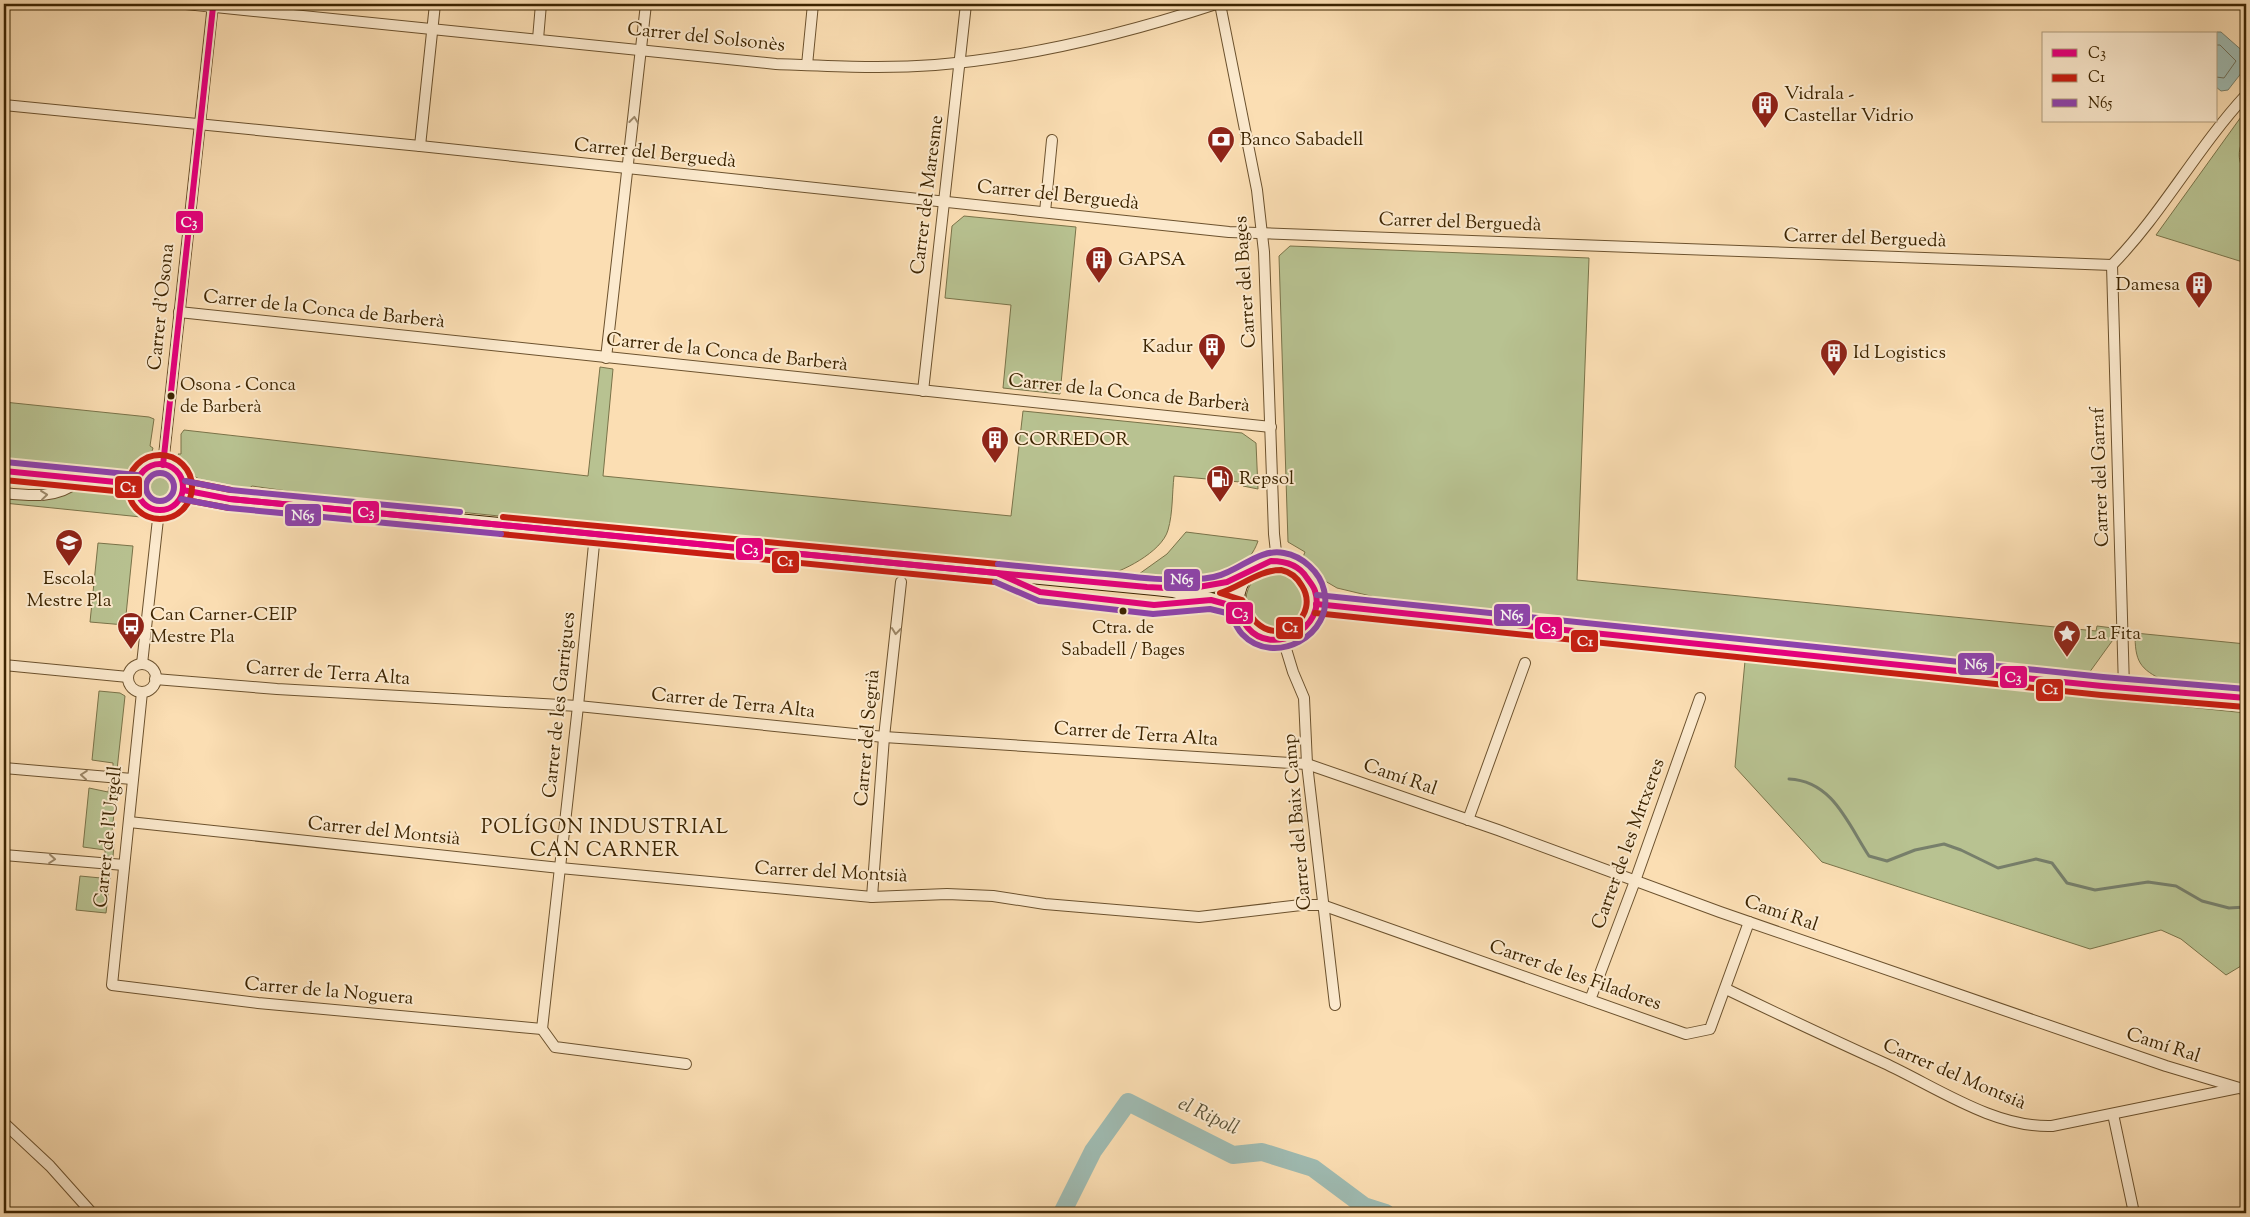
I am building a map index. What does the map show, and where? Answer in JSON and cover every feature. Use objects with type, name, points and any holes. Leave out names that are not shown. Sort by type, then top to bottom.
[{"type":"street","name":"Carrer del Solsonès","points":[[186,4],[213,5],[776,64],[871,67],[989,59],[1095,40],[1218,4]]},
{"type":"street","points":[[420,146],[435,4]]},
{"type":"street","points":[[538,39],[542,4]]},
{"type":"street","points":[[606,358],[646,4]]},
{"type":"street","points":[[807,65],[813,4]]},
{"type":"street","name":"Carrer del Maresme","points":[[923,390],[966,4]]},
{"type":"street","name":"Carrer del Bages","points":[[1218,4],[1257,190],[1262,234],[1267,299],[1274,534],[1277,561]]},
{"type":"street","name":"Carrer d'Osona","points":[[163,465],[213,5]]},
{"type":"street","points":[[2112,265],[2135,239],[2201,150],[2246,95]]},
{"type":"street","name":"Carrer del Berguedà","points":[[4,105],[420,146],[1262,234],[2112,265]]},
{"type":"street","points":[[1045,212],[1052,140]]},
{"type":"street","name":"Carrer del Garraf","points":[[2112,265],[2124,688]]},
{"type":"street","name":"Carrer de la Conca de Barberà","points":[[179,312],[1271,427]]},
{"type":"street","points":[[163,465],[175,469],[180,476],[183,490],[179,501],[173,507],[160,510],[148,507],[143,503],[138,496],[136,484],[143,472],[150,467],[163,465]]},
{"type":"street","points":[[4,472],[136,484]]},
{"type":"street","points":[[4,493],[49,495],[72,486],[80,480]]},
{"type":"street","points":[[183,490],[230,499],[1173,590],[1237,607]]},
{"type":"street","points":[[142,664],[160,510]]},
{"type":"street","name":"Carrer de les Garrigues","points":[[542,1028],[595,534]]},
{"type":"street","points":[[1173,590],[1225,583],[1247,574],[1256,567],[1277,561],[1291,564],[1302,570],[1310,579],[1315,591],[1316,604],[1314,615],[1308,626],[1299,634],[1288,639],[1271,640],[1255,635],[1240,618],[1237,607],[1240,584],[1247,574]]},
{"type":"street","name":"Carrer del Segrià","points":[[872,897],[884,737],[901,582]]},
{"type":"street","points":[[1316,604],[2124,688],[2246,698]]},
{"type":"street","name":"Carrer del Baix Camp","points":[[1288,639],[1286,649],[1304,698],[1307,764],[1322,906],[1336,1005]]},
{"type":"street","points":[[1468,820],[1525,663]]},
{"type":"street","points":[[142,664],[152,668],[156,679],[150,689],[142,692],[133,688],[128,677],[131,669],[142,664]]},
{"type":"street","points":[[4,665],[128,677]]},
{"type":"street","name":"Carrer de Terra Alta","points":[[156,679],[286,689],[578,706],[884,737],[1307,764]]},
{"type":"street","name":"Carrer de l'Urgell","points":[[112,985],[142,692]]},
{"type":"street","name":"Carrer de les Mrtxeres","points":[[1590,1000],[1636,881],[1700,698]]},
{"type":"street","name":"Camí Ral","points":[[1307,764],[1749,922],[2156,1063],[2243,1089]]},
{"type":"street","points":[[4,768],[132,779]]},
{"type":"street","name":"Carrer del Montsià","points":[[129,822],[560,868],[872,897],[947,894],[993,896],[1055,905],[1198,917],[1301,905],[1322,906]]},
{"type":"street","points":[[4,855],[124,865]]},
{"type":"street","name":"Carrer de les Filadores","points":[[1322,906],[1686,1034],[1710,1029],[1749,922]]},
{"type":"street","name":"Carrer de la Noguera","points":[[112,985],[258,1003],[542,1028]]},
{"type":"street","name":"Carrer del Montsià","points":[[1726,989],[1934,1088],[2017,1124],[2052,1126],[2243,1089]]},
{"type":"street","points":[[542,1028],[555,1047],[686,1064]]},
{"type":"street","points":[[2113,1114],[2134,1213]]},
{"type":"street","points":[[4,1123],[50,1166],[92,1213]]},
{"type":"green space","points":[[2246,110],[2246,136],[2241,145],[2239,155],[2241,165],[2246,173],[2246,263],[2156,235]]},
{"type":"green space","points":[[964,216],[1076,227],[1060,394],[1003,388],[1011,305],[945,298],[952,226]]},
{"type":"green space","points":[[1290,246],[1589,258],[1577,580],[2096,631],[2097,626],[2113,628],[2115,637],[2089,673],[1486,615],[1417,607],[1337,588],[1320,578],[1303,557],[1305,552],[1288,542],[1279,256]]},
{"type":"green space","points":[[600,367],[613,369],[603,476],[1011,516],[1023,411],[1242,433],[1256,443],[1258,489],[1243,486],[1240,482],[1174,476],[1171,517],[1164,538],[1158,546],[1140,560],[1119,571],[1100,577],[371,503],[252,486],[246,490],[229,490],[209,484],[193,475],[185,467],[178,454],[181,454],[181,434],[184,430],[588,476]]},
{"type":"green space","points":[[4,402],[149,417],[154,419],[150,446],[153,448],[151,455],[144,463],[121,473],[75,471],[4,463]]},
{"type":"green space","points":[[161,472],[168,473],[173,477],[177,482],[177,496],[173,501],[168,505],[161,506],[154,505],[149,501],[145,496],[144,489],[145,482],[149,477],[154,473]]},
{"type":"green space","points":[[72,491],[102,492],[120,497],[128,501],[141,517],[4,503],[4,497],[43,500]]},
{"type":"green space","points":[[1186,532],[1258,541],[1252,553],[1241,565],[1213,578],[1190,579],[1139,574],[1167,554]]},
{"type":"green space","points":[[98,543],[133,546],[125,625],[90,622]]},
{"type":"green space","points":[[1276,570],[1292,575],[1297,579],[1301,584],[1306,600],[1301,616],[1297,621],[1292,625],[1276,630],[1260,625],[1255,621],[1251,616],[1246,600],[1251,584],[1255,579],[1260,575]]},
{"type":"green space","points":[[2135,633],[2246,644],[2246,687],[2165,681],[2156,677],[2140,663],[2136,651]]},
{"type":"green space","points":[[1745,661],[2246,713],[2246,963],[2226,975],[2181,939],[2161,930],[2090,949],[1822,862],[1735,767]]},
{"type":"green space","points":[[99,691],[120,693],[125,696],[117,770],[113,769],[113,763],[92,760]]},
{"type":"green space","points":[[109,787],[117,787],[111,840],[114,844],[113,857],[105,856],[105,850],[83,847],[89,788],[108,792]]},
{"type":"green space","points":[[102,872],[111,872],[106,913],[76,910],[80,876],[101,878]]},
{"type":"water","points":[[2218,32],[2221,32],[2246,54],[2246,67],[2228,90],[2221,91],[2218,89]]},
{"type":"waterway","points":[[1789,779],[1817,787],[1828,796],[1838,806],[1869,856],[1887,861],[1915,850],[1944,844],[1998,868],[2036,859],[2052,863],[2067,883],[2095,890],[2148,882],[2176,886],[2202,901],[2229,908],[2246,907]]},
{"type":"waterway","name":"el Ripoll","points":[[1062,1213],[1093,1151],[1128,1102],[1233,1155],[1262,1152],[1313,1168],[1364,1206],[1386,1213]]},
{"type":"transit line","name":"C3","points":[[163,465],[213,7],[186,4]]},
{"type":"transit line","name":"C1","points":[[160,455],[178,461],[186,469],[192,487],[186,505],[178,513],[160,519],[142,513],[134,505],[128,487],[134,469],[142,461],[160,455]]},
{"type":"transit line","name":"N65","points":[[5,462],[137,475]]},
{"type":"transit line","name":"C3","points":[[156,464],[164,464],[173,468],[179,474],[183,487],[179,500],[173,506],[164,510],[156,510],[147,506],[141,500],[137,491],[137,483],[141,474],[147,468],[156,464]]},
{"type":"transit line","name":"C3","points":[[4,471],[136,484]]},
{"type":"transit line","name":"N65","points":[[160,473],[170,477],[174,487],[170,497],[160,501],[150,497],[146,487],[150,477],[160,473]]},
{"type":"transit line","name":"C1","points":[[4,480],[135,493]]},
{"type":"transit line","name":"C1","points":[[185,481],[231,490]]},
{"type":"transit line","name":"N65","points":[[185,481],[231,490],[460,512]]},
{"type":"transit line","name":"C3","points":[[183,490],[230,499]]},
{"type":"transit line","name":"C1","points":[[181,499],[229,508]]},
{"type":"transit line","name":"N65","points":[[181,499],[229,508],[501,534]]},
{"type":"transit line","name":"C3","points":[[230,499],[502,525]]},
{"type":"transit line","name":"C3","points":[[230,499],[502,525]]},
{"type":"transit line","name":"C1","points":[[503,517],[998,564]]},
{"type":"transit line","name":"C3","points":[[502,525],[997,573]]},
{"type":"transit line","name":"C3","points":[[502,525],[997,573]]},
{"type":"transit line","name":"C1","points":[[501,534],[995,582]]},
{"type":"transit line","name":"N65","points":[[995,582],[1039,601],[1153,614],[1210,609],[1231,614],[1242,634],[1255,644],[1270,648],[1285,647],[1299,642],[1311,633],[1320,621],[1325,606],[1324,590],[1319,577],[1304,561],[1284,553],[1276,552],[1262,555],[1216,576],[1185,580],[998,564]]},
{"type":"transit line","name":"C3","points":[[1271,561],[1287,563],[1296,567],[1304,574],[1315,591],[1317,604],[1313,616],[1305,627],[1283,639],[1270,640],[1258,636],[1246,626],[1237,607],[1211,600],[1154,605],[1040,592],[997,573],[1187,589],[1227,582],[1271,561]]},
{"type":"transit line","name":"C1","points":[[1281,570],[1288,572],[1296,578],[1302,586],[1306,597],[1306,607],[1302,617],[1296,624],[1287,629],[1277,631],[1267,629],[1255,621],[1242,600],[1220,593],[1257,576],[1281,570]]},
{"type":"transit line","name":"N65","points":[[1317,595],[2103,677],[2246,689]]},
{"type":"transit line","name":"C3","points":[[1316,604],[2102,686],[2246,698]]},
{"type":"transit line","name":"C1","points":[[1315,613],[2101,695],[2245,707]]},
{"type":"place","name":"Vidrala - Castellar Vidrio","points":[[1765,129]]},
{"type":"place","name":"Banco Sabadell","points":[[1221,164]]},
{"type":"place","name":"GAPSA","points":[[1099,284]]},
{"type":"place","name":"Damesa","points":[[2199,309]]},
{"type":"place","name":"Kadur","points":[[1212,371]]},
{"type":"place","name":"Id Logistics","points":[[1834,377]]},
{"type":"place","name":"Osona - Conca de Barberà","points":[[171,396]]},
{"type":"place","name":"CORREDOR","points":[[995,464]]},
{"type":"place","name":"Repsol","points":[[1220,503]]},
{"type":"place","name":"Escola Mestre Pla","points":[[69,567]]},
{"type":"place","name":"Ctra. de Sabadell / Bages","points":[[1123,611]]},
{"type":"place","name":"Can Carner-CEIP Mestre Pla","points":[[131,650]]},
{"type":"place","name":"La Fita","points":[[2067,658]]},
{"type":"district","name":"POLÍGON INDUSTRIAL CAN CARNER","points":[[605,840]]}]
